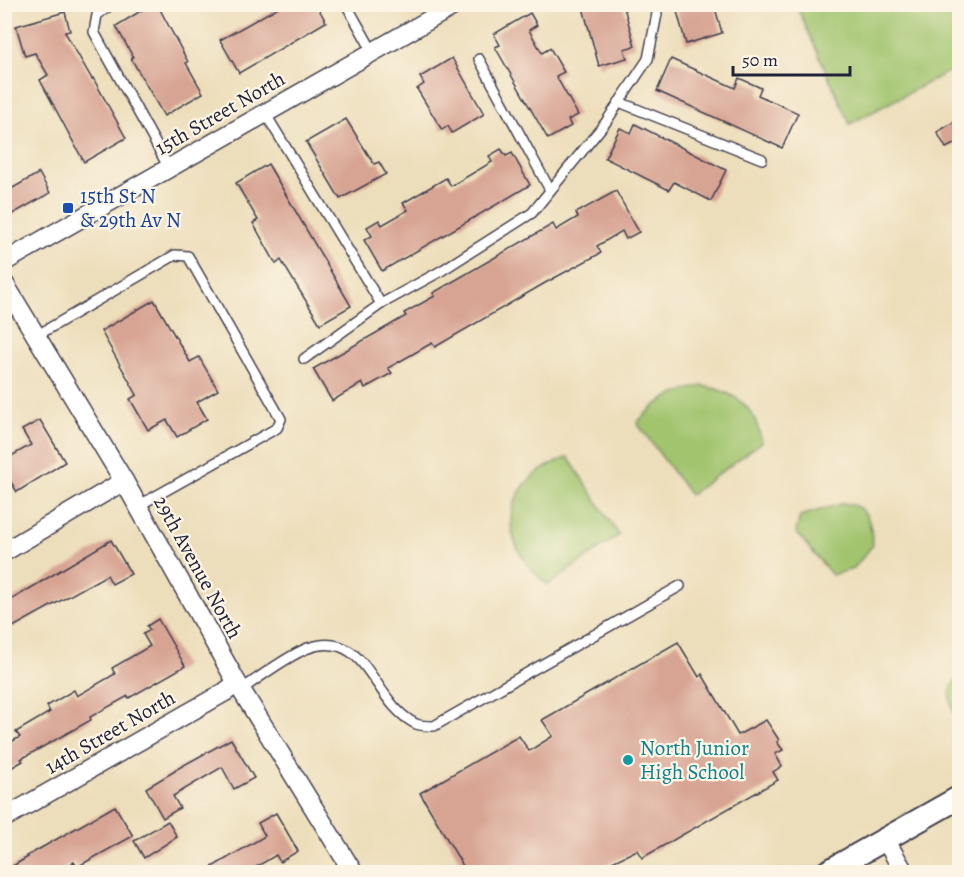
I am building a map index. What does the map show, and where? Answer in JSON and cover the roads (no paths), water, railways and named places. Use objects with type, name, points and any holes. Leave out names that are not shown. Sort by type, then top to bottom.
[{"type":"street","name":"15th Street North","points":[[4,262],[457,4]]},
{"type":"street","name":"29th Avenue North","points":[[4,283],[124,481],[239,687],[353,873]]},
{"type":"street","points":[[4,552],[124,481]]},
{"type":"street","name":"14th Street North","points":[[4,818],[239,687]]},
{"type":"street","points":[[827,873],[960,797]]},
{"type":"street","points":[[885,839],[904,873]]},
{"type":"lane","points":[[111,4],[97,15],[94,32],[169,168]]},
{"type":"lane","points":[[346,4],[373,52]]},
{"type":"lane","points":[[304,359],[381,304],[441,272],[532,213],[606,122],[648,59],[657,14],[655,4]]},
{"type":"lane","points":[[479,59],[550,190]]},
{"type":"lane","points":[[620,102],[762,159]]},
{"type":"lane","points":[[266,113],[381,304]]},
{"type":"lane","points":[[36,336],[175,255],[188,256],[281,418],[277,428],[138,506]]},
{"type":"lane","points":[[239,687],[308,648],[331,645],[350,649],[397,711],[417,725],[434,726],[680,586]]},
{"type":"place","name":"15th St N & 29th Av N","points":[[68,208]]},
{"type":"place","name":"North Junior High School","points":[[628,760]]}]
